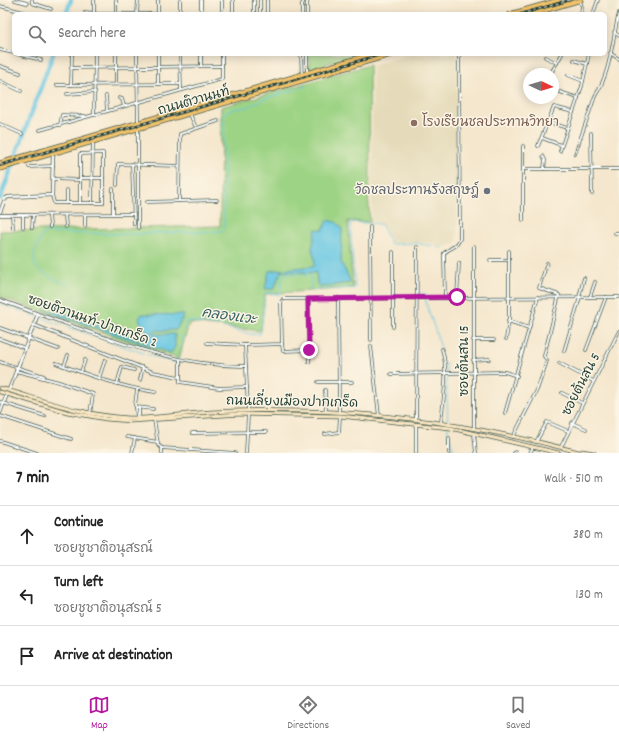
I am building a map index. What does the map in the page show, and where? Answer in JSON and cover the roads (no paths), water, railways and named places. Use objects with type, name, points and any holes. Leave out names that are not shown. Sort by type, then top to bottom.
[{"type":"main road","points":[[516,12],[547,2],[559,0]]},
{"type":"main road","points":[[540,12],[581,0]]},
{"type":"main road","name":"ถนนติวานนท์","points":[[2,163],[301,73],[364,56]]},
{"type":"main road","name":"ถนนติวานนท์","points":[[2,168],[387,56]]},
{"type":"main road","points":[[138,122],[138,128]]},
{"type":"main road","name":"ถนนเลี่ยงเมืองปากเกร็ด","points":[[0,388],[8,392],[82,415],[131,421],[248,412],[416,421]]},
{"type":"main road","name":"ถนนเลี่ยงเมืองปากเกร็ด","points":[[0,392],[8,392],[90,414],[138,418],[248,412],[339,412],[379,416],[474,428],[583,453]]},
{"type":"main road","name":"ถนนเลี่ยงเมืองปากเกร็ด","points":[[450,426],[533,446],[548,452],[559,453]]},
{"type":"main road","points":[[566,448],[594,453]]},
{"type":"street","points":[[15,0],[27,3]]},
{"type":"street","points":[[32,0],[32,4],[51,9]]},
{"type":"street","points":[[94,0],[94,12]]},
{"type":"street","points":[[116,0],[116,12]]},
{"type":"street","points":[[137,12],[138,0]]},
{"type":"street","points":[[158,0],[158,12]]},
{"type":"street","points":[[180,0],[180,12]]},
{"type":"street","points":[[201,0],[201,12]]},
{"type":"street","points":[[222,0],[222,12]]},
{"type":"street","points":[[233,0],[233,12]]},
{"type":"street","points":[[254,0],[254,12]]},
{"type":"street","points":[[260,0],[260,12]]},
{"type":"street","points":[[267,0],[267,12]]},
{"type":"street","points":[[302,12],[302,4],[306,0]]},
{"type":"street","points":[[306,0],[307,12]]},
{"type":"street","points":[[581,0],[581,12]]},
{"type":"street","points":[[595,12],[598,0]]},
{"type":"street","points":[[0,6],[23,12]]},
{"type":"street","points":[[575,154],[595,96],[603,81],[619,13]]},
{"type":"street","points":[[614,32],[619,36]]},
{"type":"street","points":[[0,50],[12,53]]},
{"type":"street","points":[[610,54],[619,60]]},
{"type":"street","points":[[24,56],[41,60]]},
{"type":"street","points":[[71,85],[72,56]]},
{"type":"street","points":[[94,114],[95,56]]},
{"type":"street","points":[[116,56],[116,84]]},
{"type":"street","points":[[137,56],[138,122]]},
{"type":"street","points":[[158,56],[158,84]]},
{"type":"street","points":[[180,56],[181,90]]},
{"type":"street","points":[[201,56],[201,66]]},
{"type":"street","points":[[40,130],[222,78],[222,56]]},
{"type":"street","points":[[301,56],[302,80]]},
{"type":"street","points":[[307,56],[307,79]]},
{"type":"street","points":[[445,298],[444,252],[457,244],[460,238],[459,56]]},
{"type":"street","points":[[554,68],[561,56]]},
{"type":"street","points":[[560,151],[579,98],[589,56]]},
{"type":"street","points":[[545,57],[557,62]]},
{"type":"street","points":[[574,60],[587,64]]},
{"type":"street","points":[[0,66],[20,73]]},
{"type":"street","points":[[71,68],[222,66]]},
{"type":"street","points":[[568,75],[584,81]]},
{"type":"street","points":[[0,81],[21,91]]},
{"type":"street","points":[[57,85],[180,84]]},
{"type":"street","points":[[67,94],[94,92]]},
{"type":"street","points":[[560,92],[579,98]]},
{"type":"street","points":[[106,96],[107,111]]},
{"type":"street","points":[[119,98],[122,99],[124,106]]},
{"type":"street","points":[[538,146],[555,106],[573,112]]},
{"type":"street","points":[[190,114],[196,128]]},
{"type":"street","points":[[60,125],[62,115],[80,115],[85,117]]},
{"type":"street","points":[[180,201],[180,134],[218,121]]},
{"type":"street","points":[[548,122],[567,128]]},
{"type":"street","points":[[0,124],[22,134]]},
{"type":"street","points":[[138,128],[138,228]]},
{"type":"street","points":[[591,133],[592,194]]},
{"type":"street","points":[[542,138],[561,145]]},
{"type":"street","points":[[92,203],[93,141]]},
{"type":"street","points":[[523,146],[523,220]]},
{"type":"street","points":[[53,153],[52,195],[54,203],[67,203],[80,203],[103,203],[103,153],[80,154],[80,203]]},
{"type":"street","points":[[542,156],[545,160],[544,169]]},
{"type":"street","points":[[117,185],[117,164],[179,166]]},
{"type":"street","points":[[132,164],[134,224]]},
{"type":"street","points":[[29,167],[53,166]]},
{"type":"street","points":[[524,169],[619,169]]},
{"type":"street","points":[[53,179],[103,178]]},
{"type":"street","points":[[113,189],[113,214]]},
{"type":"street","points":[[67,190],[67,203]]},
{"type":"street","points":[[52,195],[8,197],[5,199],[0,214],[134,214]]},
{"type":"street","points":[[147,202],[217,200]]},
{"type":"street","points":[[12,215],[13,228]]},
{"type":"street","points":[[23,215],[23,227]]},
{"type":"street","points":[[32,228],[33,215]]},
{"type":"street","points":[[49,215],[50,227]]},
{"type":"street","points":[[66,215],[66,227]]},
{"type":"street","points":[[85,215],[85,226]]},
{"type":"street","points":[[370,227],[371,340]]},
{"type":"street","name":"ซอยต้นสน 15","points":[[474,246],[474,428]]},
{"type":"street","points":[[416,247],[416,453]]},
{"type":"street","points":[[506,339],[509,298],[509,251]]},
{"type":"street","points":[[393,252],[393,327]]},
{"type":"street","points":[[490,260],[509,260]]},
{"type":"street","points":[[457,297],[459,263]]},
{"type":"street","points":[[547,263],[539,288],[559,295],[558,297]]},
{"type":"street","points":[[564,351],[584,278]]},
{"type":"street","points":[[590,297],[595,282]]},
{"type":"street","points":[[505,413],[538,297]]},
{"type":"street","points":[[513,437],[537,390],[547,361],[544,356],[558,297]]},
{"type":"street","points":[[309,350],[283,351],[281,300],[338,298],[619,297]]},
{"type":"street","points":[[338,298],[339,412]]},
{"type":"street","points":[[586,350],[606,298]]},
{"type":"street","points":[[308,299],[309,362]]},
{"type":"street","name":"ซอยติวานนท์-ปากเกร็ด 2","points":[[0,300],[37,316],[162,357],[230,367],[246,366]]},
{"type":"street","points":[[37,316],[0,415],[71,440]]},
{"type":"street","points":[[508,322],[529,328]]},
{"type":"street","points":[[34,325],[153,372],[179,377]]},
{"type":"street","points":[[0,328],[58,349]]},
{"type":"street","name":"ซอยต้นสน 5","points":[[561,447],[593,381],[618,338],[619,331]]},
{"type":"street","points":[[0,339],[25,348]]},
{"type":"street","points":[[473,340],[494,340]]},
{"type":"street","points":[[207,343],[245,345],[282,344]]},
{"type":"street","points":[[245,345],[248,412],[246,453]]},
{"type":"street","points":[[371,346],[379,416]]},
{"type":"street","points":[[442,349],[445,360],[442,425]]},
{"type":"street","points":[[64,366],[68,355]]},
{"type":"street","points":[[473,360],[489,359]]},
{"type":"street","points":[[81,372],[85,360]]},
{"type":"street","points":[[99,378],[105,360]]},
{"type":"street","points":[[178,360],[179,377],[181,382],[219,388],[247,387]]},
{"type":"street","points":[[0,362],[93,394],[90,414]]},
{"type":"street","points":[[56,363],[137,390],[155,392]]},
{"type":"street","points":[[559,363],[593,381]]},
{"type":"street","points":[[117,384],[122,367],[134,370]]},
{"type":"street","points":[[140,380],[143,367]]},
{"type":"street","points":[[17,369],[44,376]]},
{"type":"street","points":[[391,374],[507,373],[516,376]]},
{"type":"street","points":[[318,382],[352,382]]},
{"type":"street","points":[[137,390],[135,405],[138,408],[138,418]]},
{"type":"street","points":[[325,390],[326,412]]},
{"type":"street","points":[[562,393],[582,403]]},
{"type":"street","points":[[0,402],[45,416]]},
{"type":"street","points":[[138,408],[153,409]]},
{"type":"street","points":[[325,434],[339,432],[340,416]]},
{"type":"street","points":[[154,419],[158,442],[162,448],[162,453]]},
{"type":"street","points":[[536,442],[547,422],[568,431]]},
{"type":"street","points":[[572,423],[586,429]]},
{"type":"street","points":[[192,433],[266,432]]},
{"type":"street","points":[[474,433],[476,453]]},
{"type":"street","points":[[127,437],[158,442]]},
{"type":"street","points":[[132,453],[135,438]]},
{"type":"street","points":[[449,438],[449,453]]},
{"type":"street","points":[[0,441],[37,453]]},
{"type":"street","points":[[530,453],[533,446]]},
{"type":"street","points":[[162,448],[235,453]]},
{"type":"water","points":[[327,220],[336,222],[342,228],[341,262],[350,283],[320,287],[317,284],[316,273],[281,271],[274,289],[265,289],[269,271],[314,266],[315,260],[312,249],[316,229],[323,230]]},
{"type":"water","points":[[44,310],[59,312],[146,342],[149,332],[142,327],[139,318],[142,314],[184,315],[176,330],[153,331],[154,334],[175,334],[175,347],[171,353]]},
{"type":"waterway","points":[[67,12],[71,0]]},
{"type":"waterway","points":[[0,199],[52,56]]},
{"type":"waterway","points":[[69,285],[42,272],[37,268],[34,262],[34,254],[44,233],[128,234],[222,231],[224,229],[224,113],[232,109],[248,107],[260,100],[306,86]]},
{"type":"waterway","name":"คลองแวะ","points":[[39,317],[161,359],[177,363],[186,321],[219,326],[251,334],[260,334],[266,292],[279,295],[283,274],[311,275],[311,290],[355,288],[350,222],[381,224],[391,244],[416,243],[443,248]]},
{"type":"waterway","name":"คลองแวะ","points":[[418,294],[426,294],[426,303],[441,348]]},
{"type":"waterway","name":"คลองแวะ","points":[[0,304],[36,316]]},
{"type":"waterway","name":"คลองแวะ","points":[[446,363],[448,433],[455,453]]},
{"type":"railway","points":[[528,12],[570,0]]},
{"type":"railway","points":[[0,165],[376,56]]},
{"type":"place","name":"โรงเรียนชลประทานวิทยา","points":[[414,123]]},
{"type":"place","name":"วัดชลประทานรังสฤษฎ์","points":[[487,191]]}]
